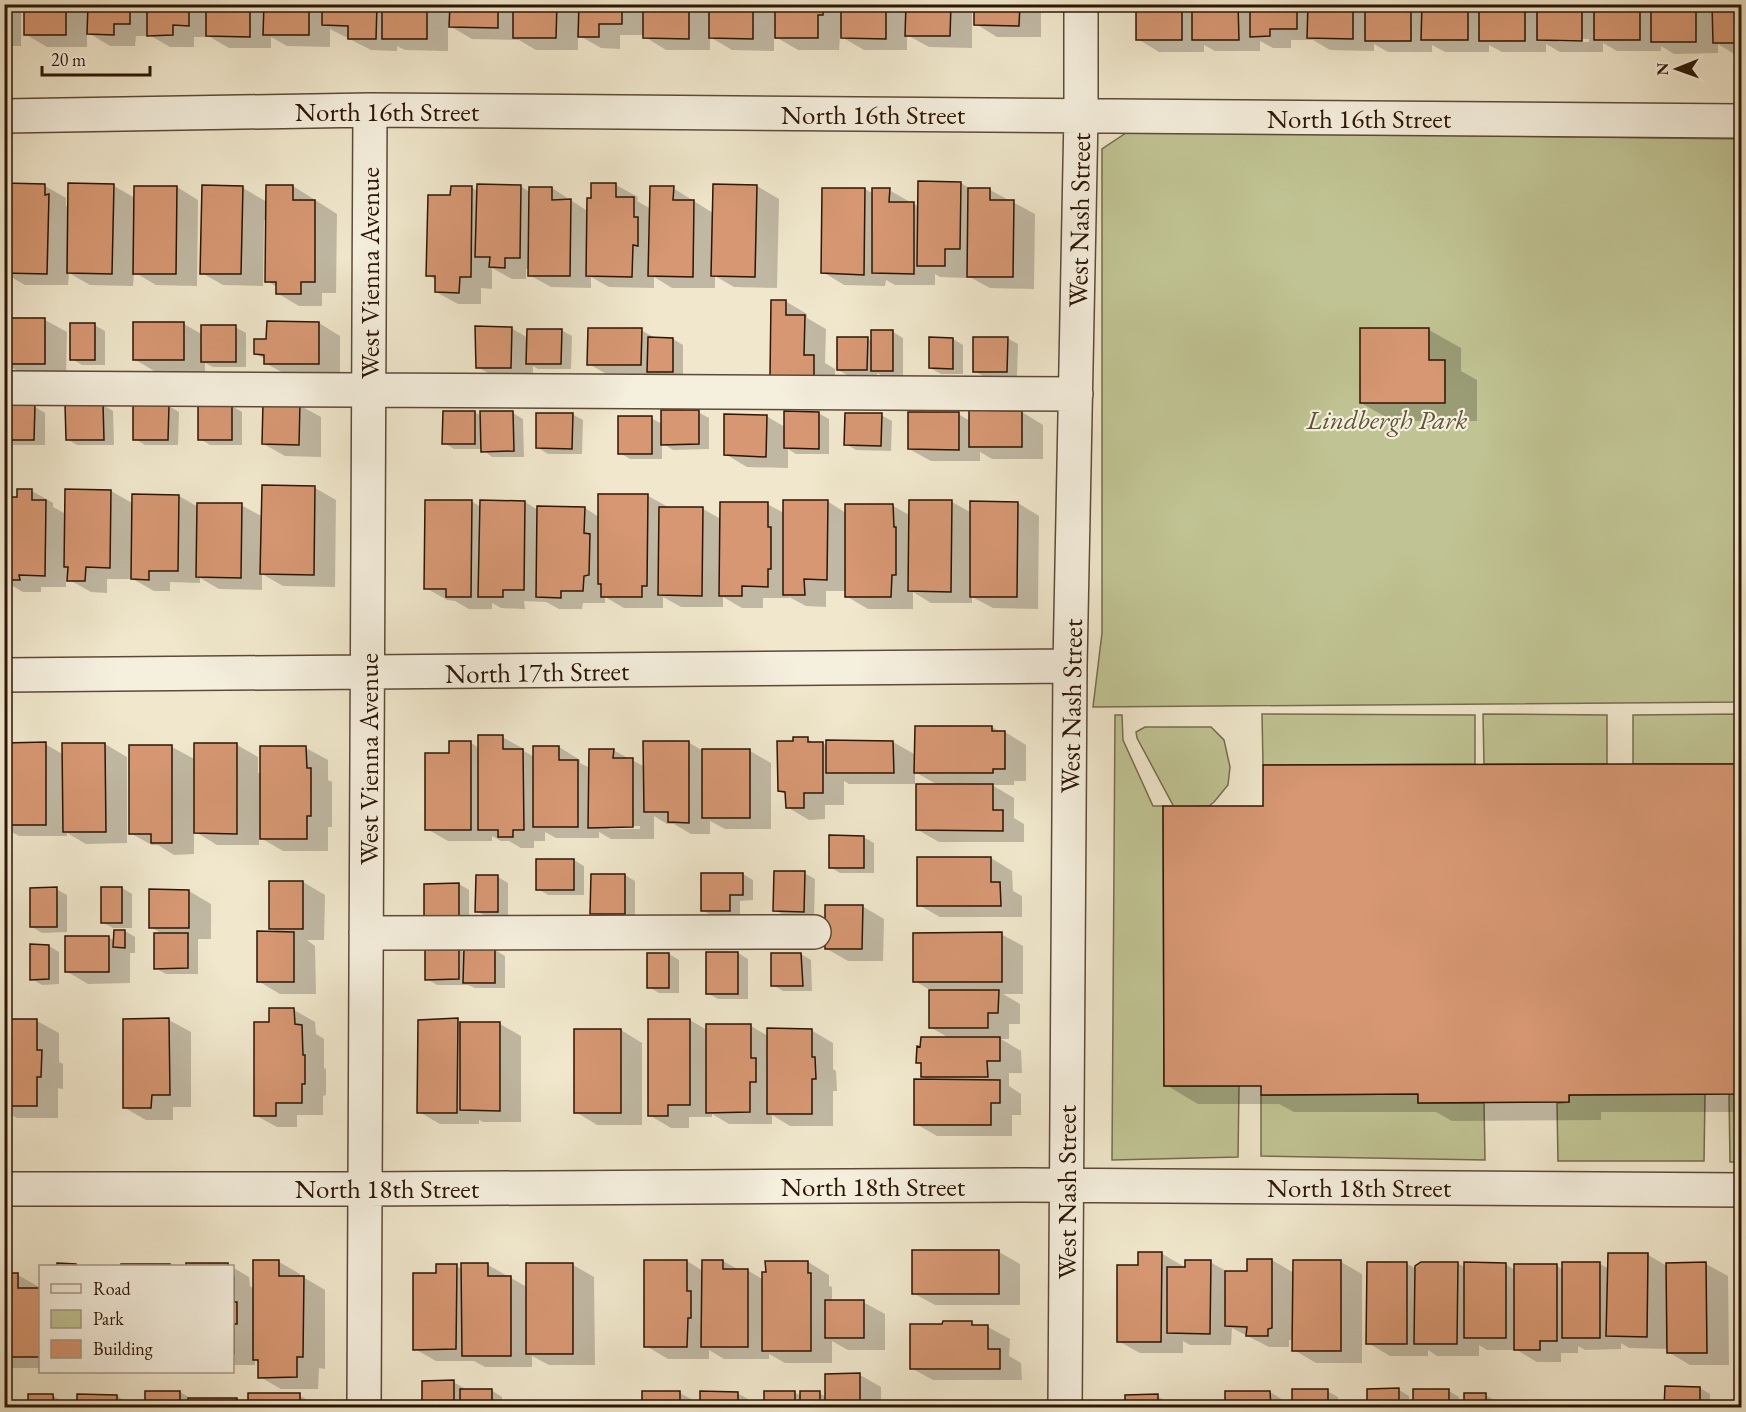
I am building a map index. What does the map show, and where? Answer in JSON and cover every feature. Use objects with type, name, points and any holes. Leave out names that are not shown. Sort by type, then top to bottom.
[{"type":"street","name":"West Nash Street","points":[[1065,1407],[1070,666],[1081,115],[1081,4]]},
{"type":"street","name":"North 16th Street","points":[[4,116],[370,110],[1742,121]]},
{"type":"street","name":"West Vienna Avenue","points":[[364,1407],[370,110]]},
{"type":"street","points":[[4,388],[1076,394]]},
{"type":"street","name":"North 17th Street","points":[[4,675],[1070,666]]},
{"type":"street","points":[[366,933],[814,932]]},
{"type":"street","name":"North 18th Street","points":[[4,1189],[1067,1185],[1742,1190]]},
{"type":"green space","name":"Lindbergh Park","points":[[1129,131],[1741,139],[1741,702],[1093,707],[1102,633],[1102,149]]},
{"type":"green space","points":[[1262,714],[1475,715],[1475,764],[1263,765]]},
{"type":"green space","points":[[1483,714],[1607,715],[1607,764],[1484,764]]},
{"type":"green space","points":[[1741,714],[1741,764],[1633,764],[1633,715]]},
{"type":"green space","points":[[1115,715],[1122,715],[1123,740],[1153,806],[1163,806],[1164,1086],[1239,1086],[1238,1157],[1112,1160]]},
{"type":"green space","points":[[1145,727],[1211,727],[1224,740],[1230,767],[1228,785],[1214,802],[1209,806],[1174,807],[1137,738],[1136,732]]},
{"type":"green space","points":[[1418,1094],[1418,1103],[1484,1103],[1485,1160],[1261,1156],[1261,1095]]},
{"type":"green space","points":[[1705,1094],[1704,1161],[1558,1161],[1557,1103],[1569,1102],[1569,1095]]},
{"type":"green space","points":[[1729,1094],[1741,1094],[1741,1162],[1730,1162]]},
{"type":"building","points":[[24,4],[66,4],[66,35],[24,35]]},
{"type":"building","points":[[88,4],[130,4],[130,24],[114,24],[114,35],[87,34]]},
{"type":"building","points":[[147,4],[189,4],[189,26],[173,25],[173,35],[147,36]]},
{"type":"building","points":[[206,4],[250,4],[250,37],[206,36]]},
{"type":"building","points":[[264,4],[309,4],[309,35],[263,35]]},
{"type":"building","points":[[322,4],[377,4],[376,39],[348,39],[348,26],[322,25]]},
{"type":"building","points":[[382,4],[427,4],[427,39],[382,39]]},
{"type":"building","points":[[450,4],[498,4],[498,28],[449,27]]},
{"type":"building","points":[[513,4],[557,4],[556,38],[513,38]]},
{"type":"building","points":[[579,4],[622,4],[622,24],[599,24],[599,37],[578,37]]},
{"type":"building","points":[[643,4],[689,4],[689,39],[643,38]]},
{"type":"building","points":[[709,4],[753,4],[753,39],[709,38]]},
{"type":"building","points":[[775,4],[823,4],[823,15],[818,15],[818,38],[775,38]]},
{"type":"building","points":[[841,4],[886,4],[886,39],[841,38]]},
{"type":"building","points":[[906,4],[951,4],[950,36],[905,36]]},
{"type":"building","points":[[974,4],[1020,4],[1019,26],[974,25]]},
{"type":"building","points":[[1136,4],[1182,4],[1182,40],[1136,40]]},
{"type":"building","points":[[1192,4],[1238,4],[1239,40],[1192,40]]},
{"type":"building","points":[[1250,4],[1297,4],[1297,29],[1270,29],[1270,36],[1250,37]]},
{"type":"building","points":[[1308,4],[1353,4],[1353,39],[1307,38]]},
{"type":"building","points":[[1365,4],[1411,4],[1411,41],[1365,41]]},
{"type":"building","points":[[1422,4],[1468,4],[1468,40],[1421,40]]},
{"type":"building","points":[[1479,4],[1525,4],[1525,41],[1479,41]]},
{"type":"building","points":[[1537,4],[1582,4],[1582,41],[1537,40]]},
{"type":"building","points":[[1594,4],[1640,4],[1640,40],[1594,40]]},
{"type":"building","points":[[1651,4],[1696,4],[1696,42],[1651,42]]},
{"type":"building","points":[[1712,4],[1742,4],[1742,43],[1713,43]]},
{"type":"building","points":[[918,181],[961,182],[960,249],[945,249],[945,266],[917,266]]},
{"type":"building","points":[[4,183],[45,184],[45,195],[49,194],[47,274],[4,273]]},
{"type":"building","points":[[68,183],[114,184],[112,274],[67,273]]},
{"type":"building","points":[[591,183],[616,183],[616,197],[634,197],[634,217],[638,217],[638,246],[633,245],[632,277],[586,276],[587,198],[591,198]]},
{"type":"building","points":[[477,184],[521,185],[520,258],[505,258],[505,268],[489,267],[490,257],[475,257]]},
{"type":"building","points":[[713,184],[757,185],[755,277],[711,276]]},
{"type":"building","points":[[202,185],[243,186],[241,274],[200,274]]},
{"type":"building","points":[[266,185],[293,185],[293,200],[315,200],[315,282],[301,282],[301,294],[276,294],[276,282],[265,282]]},
{"type":"building","points":[[134,186],[177,186],[176,274],[133,274]]},
{"type":"building","points":[[451,186],[472,186],[471,277],[460,277],[459,293],[435,292],[435,276],[426,276],[428,195],[450,195]]},
{"type":"building","points":[[650,186],[674,186],[673,200],[694,200],[693,277],[648,276]]},
{"type":"building","points":[[529,187],[552,187],[552,200],[571,199],[570,276],[528,276]]},
{"type":"building","points":[[822,188],[865,188],[864,275],[821,273]]},
{"type":"building","points":[[872,188],[890,188],[889,202],[914,202],[914,274],[872,273]]},
{"type":"building","points":[[968,188],[990,188],[990,200],[1014,200],[1013,277],[967,277]]},
{"type":"building","points":[[771,300],[786,300],[786,315],[805,315],[804,355],[814,355],[814,376],[770,376]]},
{"type":"building","points":[[4,318],[45,318],[45,364],[4,364]]},
{"type":"building","points":[[267,321],[319,322],[319,364],[264,364],[264,355],[254,354],[254,339],[266,339]]},
{"type":"building","points":[[133,322],[184,322],[184,360],[133,360]]},
{"type":"building","points":[[70,323],[95,323],[95,360],[70,360]]},
{"type":"building","points":[[201,325],[236,325],[236,362],[201,362]]},
{"type":"building","points":[[475,326],[512,327],[511,368],[476,368]]},
{"type":"building","points":[[588,328],[642,328],[641,365],[587,365]]},
{"type":"building","points":[[1360,328],[1429,328],[1429,360],[1445,360],[1445,403],[1360,403]]},
{"type":"building","points":[[527,329],[562,329],[561,364],[526,364]]},
{"type":"building","points":[[871,330],[893,330],[893,371],[871,371]]},
{"type":"building","points":[[648,337],[673,338],[673,372],[647,372]]},
{"type":"building","points":[[837,337],[868,337],[867,370],[837,370]]},
{"type":"building","points":[[929,337],[953,338],[953,369],[929,368]]},
{"type":"building","points":[[973,337],[1008,337],[1007,372],[973,372]]},
{"type":"building","points":[[263,402],[300,403],[299,445],[262,444]]},
{"type":"building","points":[[103,403],[104,440],[66,440],[65,404]]},
{"type":"building","points":[[198,404],[232,405],[232,440],[198,440]]},
{"type":"building","points":[[4,405],[35,405],[34,440],[4,440]]},
{"type":"building","points":[[133,405],[169,405],[168,440],[133,440]]},
{"type":"building","points":[[661,410],[699,410],[699,444],[661,445]]},
{"type":"building","points":[[969,410],[1022,411],[1022,447],[969,447]]},
{"type":"building","points":[[443,411],[475,411],[475,444],[442,444]]},
{"type":"building","points":[[480,411],[513,411],[514,451],[481,452]]},
{"type":"building","points":[[784,411],[819,412],[819,449],[784,448]]},
{"type":"building","points":[[908,412],[959,412],[959,450],[908,449]]},
{"type":"building","points":[[536,413],[573,413],[572,449],[536,448]]},
{"type":"building","points":[[845,413],[882,413],[881,446],[844,445]]},
{"type":"building","points":[[724,414],[767,415],[766,457],[724,455]]},
{"type":"building","points":[[618,416],[652,416],[652,454],[618,454]]},
{"type":"building","points":[[262,485],[315,486],[314,575],[260,574]]},
{"type":"building","points":[[17,489],[32,489],[32,500],[46,500],[45,576],[19,575],[20,580],[4,580],[4,497],[17,497]]},
{"type":"building","points":[[65,489],[111,490],[110,568],[86,567],[85,581],[67,581],[68,567],[64,567]]},
{"type":"building","points":[[132,494],[179,495],[178,571],[149,571],[149,580],[131,579]]},
{"type":"building","points":[[598,494],[648,494],[647,586],[642,586],[642,597],[601,597],[601,584],[598,584]]},
{"type":"building","points":[[425,500],[472,500],[471,597],[446,597],[446,589],[424,589]]},
{"type":"building","points":[[480,500],[525,501],[524,590],[503,590],[503,597],[478,597]]},
{"type":"building","points":[[783,500],[828,500],[827,580],[804,579],[805,595],[783,595]]},
{"type":"building","points":[[909,500],[952,500],[951,592],[908,591]]},
{"type":"building","points":[[970,501],[1018,502],[1017,597],[970,597]]},
{"type":"building","points":[[720,502],[768,502],[768,527],[771,527],[771,569],[768,569],[768,587],[742,586],[742,596],[719,596]]},
{"type":"building","points":[[197,503],[242,503],[241,578],[196,577]]},
{"type":"building","points":[[845,504],[893,504],[894,527],[896,527],[896,575],[892,575],[891,597],[845,597]]},
{"type":"building","points":[[537,506],[585,507],[584,533],[590,534],[589,575],[584,576],[583,591],[561,591],[561,598],[536,597]]},
{"type":"building","points":[[659,507],[703,507],[702,596],[658,595]]},
{"type":"building","points":[[915,726],[992,726],[992,731],[1005,731],[1005,769],[993,769],[993,773],[914,773]]},
{"type":"building","points":[[478,735],[503,735],[503,749],[523,749],[524,830],[513,830],[513,837],[498,837],[498,830],[478,830]]},
{"type":"building","points":[[793,737],[808,737],[808,742],[823,742],[823,793],[804,793],[804,808],[786,808],[785,792],[778,791],[777,741],[793,741]]},
{"type":"building","points":[[826,740],[893,741],[894,773],[826,773]]},
{"type":"building","points":[[449,741],[471,741],[471,830],[425,830],[425,753],[449,753]]},
{"type":"building","points":[[643,741],[689,741],[689,823],[668,822],[668,812],[644,812]]},
{"type":"building","points":[[46,742],[46,825],[4,825],[4,743]]},
{"type":"building","points":[[62,743],[105,743],[106,832],[63,832]]},
{"type":"building","points":[[194,743],[237,743],[237,834],[194,833]]},
{"type":"building","points":[[129,745],[172,745],[172,843],[151,843],[151,834],[129,834]]},
{"type":"building","points":[[260,746],[306,746],[307,768],[311,768],[311,816],[307,816],[307,839],[260,839]]},
{"type":"building","points":[[533,746],[559,746],[559,760],[578,760],[578,827],[533,827]]},
{"type":"building","points":[[589,749],[614,749],[613,758],[633,758],[633,827],[588,828]]},
{"type":"building","points":[[702,749],[750,749],[750,818],[702,818]]},
{"type":"building","points":[[1742,764],[1742,1094],[1569,1095],[1569,1102],[1418,1103],[1418,1094],[1261,1095],[1261,1086],[1164,1086],[1163,806],[1263,806],[1263,765]]},
{"type":"building","points":[[916,784],[993,784],[993,810],[1003,810],[1003,831],[916,830]]},
{"type":"building","points":[[829,835],[864,836],[864,868],[829,868]]},
{"type":"building","points":[[917,857],[991,857],[991,882],[1000,882],[1001,906],[917,906]]},
{"type":"building","points":[[536,859],[574,859],[574,890],[536,890]]},
{"type":"building","points":[[774,871],[805,871],[804,912],[773,911]]},
{"type":"building","points":[[701,873],[743,873],[743,895],[730,895],[730,911],[701,911]]},
{"type":"building","points":[[591,874],[625,874],[625,914],[590,914]]},
{"type":"building","points":[[476,875],[498,875],[498,912],[475,912]]},
{"type":"building","points":[[269,881],[303,881],[303,929],[269,929]]},
{"type":"building","points":[[459,883],[459,918],[424,918],[424,884]]},
{"type":"building","points":[[57,887],[57,927],[30,927],[30,888]]},
{"type":"building","points":[[101,887],[122,887],[122,923],[101,923]]},
{"type":"building","points":[[149,889],[189,890],[189,928],[149,928]]},
{"type":"building","points":[[825,905],[863,905],[862,949],[825,949]]},
{"type":"building","points":[[114,930],[125,930],[125,948],[113,947]]},
{"type":"building","points":[[257,931],[294,932],[294,982],[257,982]]},
{"type":"building","points":[[1002,932],[1002,982],[913,982],[913,933]]},
{"type":"building","points":[[154,933],[188,933],[188,968],[154,969]]},
{"type":"building","points":[[65,936],[109,936],[109,972],[65,972]]},
{"type":"building","points":[[30,944],[49,945],[49,979],[30,980]]},
{"type":"building","points":[[425,947],[459,947],[459,979],[425,980]]},
{"type":"building","points":[[464,948],[495,948],[495,983],[463,983]]},
{"type":"building","points":[[706,952],[738,952],[738,994],[706,994]]},
{"type":"building","points":[[647,953],[669,953],[669,988],[647,988]]},
{"type":"building","points":[[771,953],[801,953],[803,986],[771,986]]},
{"type":"building","points":[[929,990],[999,990],[998,1013],[988,1013],[988,1028],[929,1028]]},
{"type":"building","points":[[269,1008],[294,1008],[295,1024],[302,1025],[305,1084],[302,1084],[302,1103],[276,1103],[276,1116],[254,1116],[254,1022],[269,1022]]},
{"type":"building","points":[[169,1018],[170,1095],[152,1095],[151,1108],[123,1108],[123,1019]]},
{"type":"building","points":[[458,1018],[457,1113],[417,1113],[418,1020]]},
{"type":"building","points":[[4,1019],[37,1019],[37,1050],[42,1050],[41,1077],[37,1077],[37,1106],[4,1106]]},
{"type":"building","points":[[648,1019],[690,1019],[690,1105],[668,1105],[668,1116],[648,1116]]},
{"type":"building","points":[[460,1022],[500,1022],[500,1111],[460,1110]]},
{"type":"building","points":[[706,1024],[751,1024],[751,1058],[756,1058],[756,1082],[750,1082],[750,1112],[706,1113]]},
{"type":"building","points":[[767,1028],[812,1029],[812,1057],[815,1057],[816,1079],[812,1079],[812,1114],[767,1114]]},
{"type":"building","points":[[574,1029],[621,1029],[621,1113],[574,1113]]},
{"type":"building","points":[[921,1037],[1000,1037],[1000,1061],[987,1061],[988,1077],[921,1077],[921,1063],[916,1063],[917,1046],[920,1047]]},
{"type":"building","points":[[914,1079],[1000,1080],[1000,1103],[991,1103],[991,1125],[914,1125]]},
{"type":"building","points":[[912,1250],[999,1250],[999,1294],[912,1294]]},
{"type":"building","points":[[1138,1252],[1162,1252],[1161,1342],[1117,1342],[1117,1265],[1138,1265]]},
{"type":"building","points":[[1608,1253],[1648,1253],[1647,1337],[1606,1336]]},
{"type":"building","points":[[1247,1259],[1272,1259],[1272,1328],[1268,1329],[1268,1336],[1246,1336],[1247,1327],[1225,1326],[1225,1271],[1247,1271]]},
{"type":"building","points":[[253,1260],[279,1260],[279,1276],[304,1276],[303,1357],[297,1357],[297,1377],[258,1378],[258,1360],[253,1360]]},
{"type":"building","points":[[644,1260],[687,1260],[687,1291],[691,1291],[691,1318],[688,1318],[687,1347],[644,1347]]},
{"type":"building","points":[[702,1260],[723,1260],[723,1269],[748,1269],[748,1347],[701,1347]]},
{"type":"building","points":[[1185,1260],[1211,1260],[1210,1334],[1167,1333],[1167,1267],[1185,1267]]},
{"type":"building","points":[[1293,1260],[1341,1260],[1341,1351],[1292,1351]]},
{"type":"building","points":[[765,1261],[808,1261],[808,1273],[811,1273],[811,1351],[762,1351],[762,1272],[766,1272]]},
{"type":"building","points":[[1367,1262],[1407,1262],[1407,1344],[1366,1344]]},
{"type":"building","points":[[1421,1262],[1458,1262],[1457,1344],[1414,1344],[1415,1266]]},
{"type":"building","points":[[1464,1262],[1506,1263],[1506,1338],[1464,1338]]},
{"type":"building","points":[[1562,1262],[1600,1262],[1600,1338],[1562,1338]]},
{"type":"building","points":[[1706,1262],[1707,1353],[1667,1353],[1666,1263]]},
{"type":"building","points":[[57,1263],[76,1264],[76,1265],[57,1265]]},
{"type":"building","points":[[186,1263],[228,1263],[228,1265],[186,1265]]},
{"type":"building","points":[[461,1263],[488,1263],[488,1276],[511,1276],[511,1356],[462,1356]]},
{"type":"building","points":[[526,1263],[573,1263],[573,1354],[526,1354]]},
{"type":"building","points":[[121,1264],[170,1264],[170,1265]]},
{"type":"building","points":[[436,1264],[457,1264],[456,1349],[413,1350],[413,1273],[436,1273]]},
{"type":"building","points":[[1514,1264],[1557,1264],[1557,1341],[1540,1341],[1540,1350],[1514,1350]]},
{"type":"building","points":[[4,1273],[18,1273],[18,1288],[39,1288],[39,1357],[4,1357]]},
{"type":"building","points":[[825,1300],[864,1300],[864,1338],[825,1338]]},
{"type":"building","points":[[234,1302],[237,1302],[237,1324],[234,1324]]},
{"type":"building","points":[[943,1321],[972,1321],[972,1325],[988,1325],[988,1349],[1000,1349],[1000,1369],[910,1369],[910,1324],[942,1324]]},
{"type":"building","points":[[860,1373],[860,1408],[825,1408],[825,1374]]},
{"type":"building","points":[[454,1380],[454,1408],[422,1408],[422,1381]]},
{"type":"building","points":[[1665,1386],[1700,1387],[1700,1408],[1664,1408]]},
{"type":"building","points":[[1399,1388],[1399,1408],[1367,1408],[1367,1389]]},
{"type":"building","points":[[460,1389],[492,1389],[492,1408],[460,1408]]},
{"type":"building","points":[[1292,1389],[1328,1389],[1328,1408],[1292,1408]]},
{"type":"building","points":[[1413,1389],[1449,1389],[1449,1408],[1413,1408]]},
{"type":"building","points":[[145,1391],[180,1391],[180,1408],[145,1408]]},
{"type":"building","points":[[642,1391],[680,1391],[680,1408],[642,1408]]},
{"type":"building","points":[[700,1391],[738,1392],[738,1408],[700,1408]]},
{"type":"building","points":[[764,1391],[795,1391],[795,1408],[764,1408]]},
{"type":"building","points":[[800,1391],[820,1391],[820,1408],[800,1408]]},
{"type":"building","points":[[1225,1391],[1270,1391],[1271,1408],[1225,1408]]},
{"type":"building","points":[[248,1393],[300,1393],[300,1408],[248,1408]]},
{"type":"building","points":[[1464,1393],[1486,1393],[1486,1408],[1464,1408]]},
{"type":"building","points":[[28,1394],[53,1394],[54,1408],[28,1408]]},
{"type":"building","points":[[77,1394],[117,1395],[117,1408],[77,1408]]},
{"type":"building","points":[[1158,1394],[1158,1408],[1125,1408],[1125,1395]]},
{"type":"building","points":[[188,1398],[237,1398],[237,1408],[188,1408]]},
{"type":"building","points":[[917,1401],[1000,1401],[1000,1408],[917,1408]]}]
